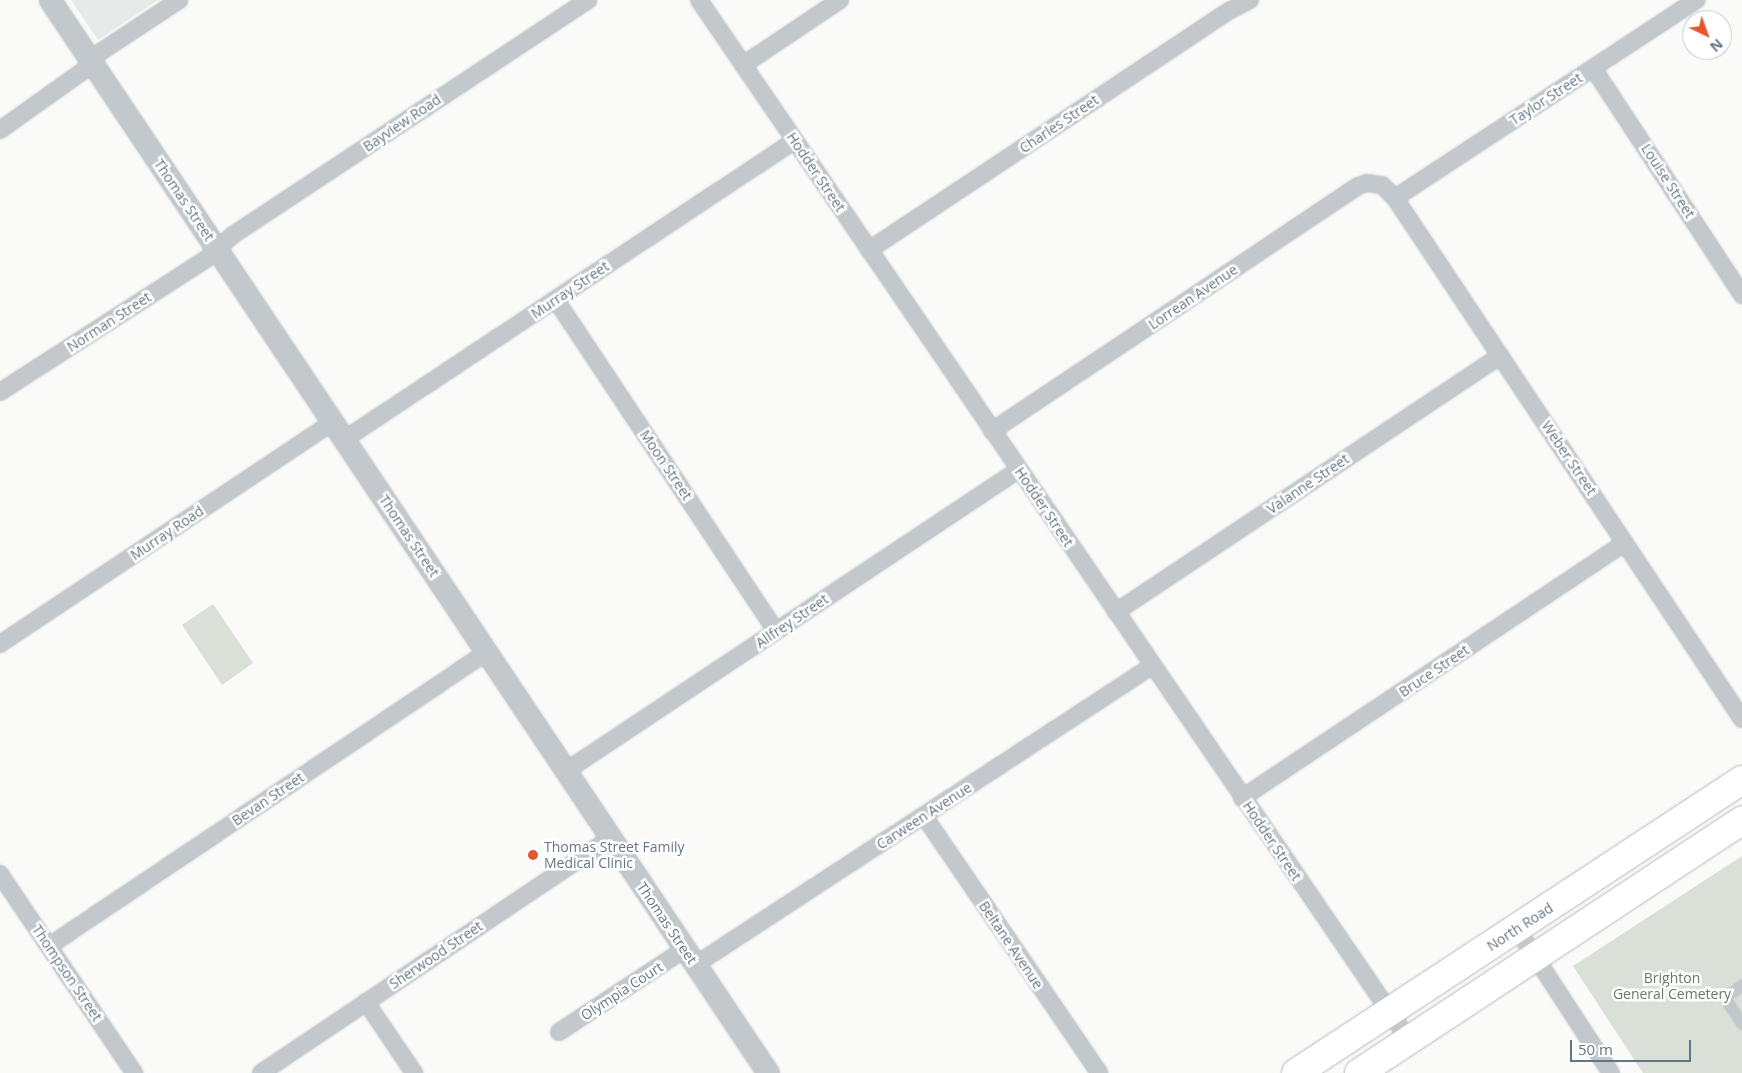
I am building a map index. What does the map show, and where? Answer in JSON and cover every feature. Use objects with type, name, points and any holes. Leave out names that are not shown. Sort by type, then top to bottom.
[{"type":"highway","name":"North Road","points":[[1296,1073],[1518,929],[1742,780]]},
{"type":"highway","points":[[1358,1073],[1742,820]]},
{"type":"street","name":"Thomas Street","points":[[50,0],[768,1073]]},
{"type":"street","points":[[0,130],[41,104],[179,0]]},
{"type":"street","name":"Bayview Road","points":[[217,249],[588,0]]},
{"type":"street","name":"Hodder Street","points":[[699,0],[1018,470],[1409,1040]]},
{"type":"street","points":[[743,65],[840,0]]},
{"type":"street","name":"Charles Street","points":[[869,250],[1229,11],[1250,0]]},
{"type":"street","name":"Taylor Street","points":[[1395,198],[1697,0]]},
{"type":"street","name":"Louise Street","points":[[1593,68],[1742,295]]},
{"type":"street","name":"Murray Street","points":[[339,431],[556,300],[794,141]]},
{"type":"street","name":"Lorrean Avenue","points":[[992,431],[1358,186],[1367,183],[1382,185],[1395,198]]},
{"type":"street","name":"Weber Street","points":[[1395,198],[1742,719]]},
{"type":"street","name":"Norman Street","points":[[0,392],[205,260],[217,249]]},
{"type":"street","name":"Moon Street","points":[[556,300],[776,631]]},
{"type":"street","name":"Valanne Street","points":[[1116,612],[1500,356]]},
{"type":"street","name":"Murray Road","points":[[0,644],[339,431]]},
{"type":"street","name":"Allfrey Street","points":[[566,771],[1018,470]]},
{"type":"street","name":"Bruce Street","points":[[1242,798],[1625,543]]},
{"type":"street","name":"Bevan Street","points":[[49,946],[487,652]]},
{"type":"street","name":"Carween Avenue","points":[[690,957],[924,816],[1152,666]]},
{"type":"street","name":"Beltane Avenue","points":[[924,816],[1099,1073]]},
{"type":"street","name":"Sherwood Street","points":[[261,1073],[611,838]]},
{"type":"street","name":"Thompson Street","points":[[0,874],[134,1073]]},
{"type":"street","points":[[1518,929],[1611,1073]]},
{"type":"street","name":"Olympia Court","points":[[559,1032],[690,957]]},
{"type":"street","points":[[366,1002],[414,1073]]},
{"type":"lane","points":[[1742,985],[1724,996],[1742,1024]]},
{"type":"shaded area","points":[[71,0],[158,0],[98,40]]},
{"type":"green space","points":[[213,604],[253,663],[222,685],[182,625]]},
{"type":"green space","name":"Brighton General Cemetery","points":[[1742,856],[1742,1073],[1643,1073],[1573,966]]},
{"type":"place","name":"Thomas Street Family Medical Clinic","points":[[533,855]]}]
